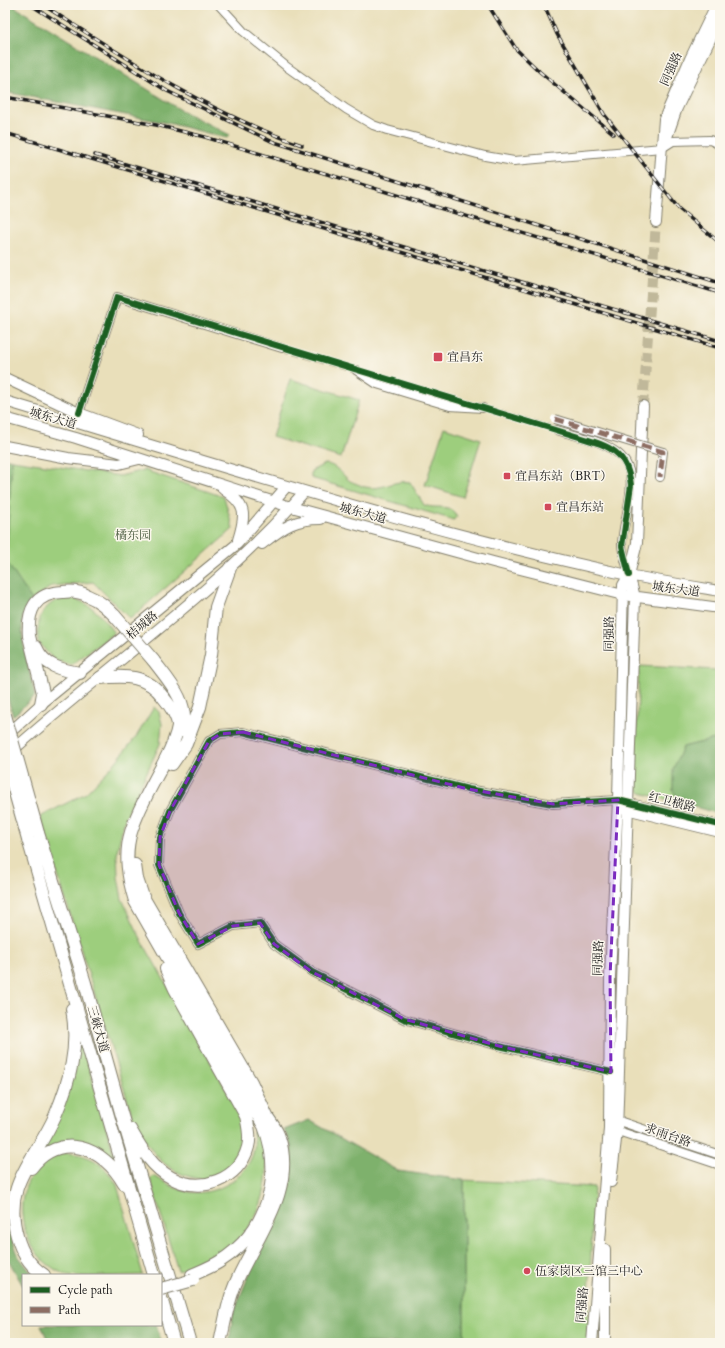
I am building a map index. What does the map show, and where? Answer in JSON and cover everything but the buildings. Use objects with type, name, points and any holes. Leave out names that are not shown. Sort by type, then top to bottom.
[{"type":"highway","points":[[220,1343],[228,1306],[238,1279],[277,1204],[282,1180],[283,1157],[279,1136],[251,1082],[143,897],[138,880],[135,851],[144,817],[172,764],[186,744],[200,707],[211,655],[216,607],[230,568]]},
{"type":"highway","points":[[41,704],[43,693],[29,636],[28,626],[32,609],[36,602],[48,594],[70,592],[86,595],[100,602],[151,661],[177,694],[183,713],[183,728],[172,764]]},
{"type":"highway","points":[[80,673],[64,671],[51,666],[39,655],[32,635],[32,625],[37,609],[42,602],[50,598],[72,595],[83,598],[114,618]]},
{"type":"highway","points":[[122,1116],[143,1150],[158,1169],[185,1184],[202,1186],[217,1182],[228,1176],[237,1168],[244,1158],[249,1146],[249,1132],[246,1116],[175,989],[135,901],[128,869],[128,851],[131,833],[141,808],[174,741],[178,725],[179,715],[174,697],[151,661]]},
{"type":"highway","points":[[100,678],[119,676],[137,678],[148,682],[164,698],[175,715],[178,725]]},
{"type":"highway","name":"三峡大道","points":[[5,715],[38,833],[85,983],[122,1116],[190,1343]]},
{"type":"highway","name":"三峡大道","points":[[5,757],[61,959],[74,994],[154,1274]]},
{"type":"highway","points":[[135,901],[264,1126],[271,1142],[273,1159],[271,1192],[263,1215],[244,1241],[220,1261],[192,1278],[162,1284]]},
{"type":"highway","points":[[43,1274],[31,1263],[18,1242],[13,1224],[12,1205],[14,1192],[55,1116],[71,1073],[75,1050],[74,1022],[61,959]]},
{"type":"highway","points":[[162,1289],[219,1268],[240,1252],[256,1233],[274,1202],[278,1178],[279,1158],[268,1117]]},
{"type":"highway","points":[[53,1274],[36,1261],[27,1249],[21,1233],[18,1212],[18,1198],[27,1173],[42,1157],[62,1148],[76,1147],[91,1150],[104,1158],[118,1174],[134,1204]]},
{"type":"highway","points":[[162,1301],[174,1343]]},
{"type":"main road","name":"同强路","points":[[656,222],[662,148],[662,129],[669,105],[716,5]]},
{"type":"main road","name":"同强路","points":[[662,148],[677,108],[720,19]]},
{"type":"main road","points":[[5,378],[79,413],[245,473]]},
{"type":"main road","name":"城东大道","points":[[5,401],[245,473],[286,487],[476,539],[629,575],[720,591]]},
{"type":"main road","name":"同强路","points":[[605,1343],[605,1229],[613,1124],[624,904],[623,585],[629,575],[637,543],[643,406]]},
{"type":"main road","name":"城东大道","points":[[5,418],[76,438],[292,507],[493,562],[623,595],[720,608]]},
{"type":"main road","points":[[5,446],[68,458],[119,464],[139,459]]},
{"type":"main road","points":[[211,481],[233,496],[242,505],[245,515],[237,544]]},
{"type":"main road","name":"桔城路","points":[[5,736],[41,704],[237,544],[286,487]]},
{"type":"main road","name":"桔城路","points":[[5,757],[51,716],[100,678],[230,568],[292,507],[304,492]]},
{"type":"main road","points":[[230,568],[292,523],[309,519],[334,518]]},
{"type":"main road","name":"同强路","points":[[592,1343],[613,1124],[610,977],[623,805],[635,596],[629,575]]},
{"type":"street","points":[[219,5],[243,31],[287,67],[346,109],[373,125],[386,130],[485,156],[514,161],[662,148],[673,141],[710,140],[720,144]]},
{"type":"street","points":[[79,413],[117,297],[282,348]]},
{"type":"street","points":[[356,370],[377,384],[450,406],[483,408]]},
{"type":"street","points":[[555,419],[663,452],[660,477]]},
{"type":"street","points":[[557,430],[611,448],[622,457],[626,463],[630,474],[631,485],[622,546],[629,575]]},
{"type":"street","points":[[611,1072],[499,1046],[404,1019],[312,972],[274,944],[260,923],[233,926],[198,944],[179,913],[159,865],[160,837],[170,811],[209,741],[220,734],[243,732],[468,789],[553,804],[623,805]]},
{"type":"street","name":"红卫横路","points":[[623,805],[720,825]]},
{"type":"street","name":"红卫横路","points":[[623,805],[720,833]]},
{"type":"street","name":"求雨台路","points":[[613,1124],[720,1155]]},
{"type":"street","name":"求雨台路","points":[[613,1124],[720,1165]]},
{"type":"highlighted area","points":[[243,732],[468,789],[553,804],[618,800],[610,977],[611,1072],[499,1046],[404,1019],[312,972],[274,944],[260,923],[233,926],[198,944],[179,913],[159,865],[160,837],[170,811],[209,741],[220,734]]},
{"type":"green space","points":[[5,5],[12,5],[184,112],[230,135],[227,138],[168,123],[5,92]]},
{"type":"green space","points":[[290,379],[359,400],[341,458],[272,437]]},
{"type":"green space","points":[[444,427],[481,439],[463,497],[425,485]]},
{"type":"green space","points":[[5,458],[12,460],[6,561],[32,600],[25,610],[22,629],[25,653],[35,696],[13,716],[5,689]]},
{"type":"green space","name":"橘东园","points":[[12,460],[120,476],[144,470],[224,497],[233,529],[130,619],[93,582],[52,586],[32,600],[5,562]]},
{"type":"green space","points":[[325,464],[329,464],[336,468],[350,481],[365,487],[371,488],[399,482],[410,482],[424,505],[447,508],[454,512],[457,517],[454,520],[311,478],[311,471]]},
{"type":"green space","points":[[61,598],[70,598],[86,604],[98,613],[114,633],[71,665],[54,660],[38,642],[38,627],[41,615],[48,606]]},
{"type":"green space","points":[[639,666],[718,670],[717,678],[720,678],[720,732],[715,739],[683,747],[673,791],[684,804],[641,793],[636,788],[635,776]]},
{"type":"green space","points":[[154,707],[159,712],[162,724],[160,744],[125,819],[117,851],[118,877],[122,899],[142,941],[245,1123],[244,1142],[234,1161],[223,1171],[210,1178],[203,1179],[195,1178],[172,1169],[160,1159],[149,1146],[133,1118],[40,817],[86,793],[114,764],[136,737]]},
{"type":"green space","points":[[720,732],[720,814],[684,804],[673,791],[673,769],[683,747],[715,739]]},
{"type":"green space","points":[[78,1029],[116,1162],[112,1163],[88,1146],[37,1155],[55,1125]]},
{"type":"green space","points":[[309,1120],[398,1171],[464,1180],[464,1343],[229,1343],[233,1314],[255,1260],[277,1223],[291,1181],[291,1146],[284,1130]]},
{"type":"green space","points":[[259,1129],[267,1166],[266,1184],[262,1201],[254,1218],[244,1233],[232,1246],[216,1258],[203,1264],[178,1271],[150,1179],[154,1176],[178,1189],[192,1192],[215,1190],[226,1185],[244,1170],[250,1161],[254,1150],[253,1132]]},
{"type":"green space","points":[[63,1153],[81,1155],[95,1161],[106,1170],[117,1185],[143,1274],[64,1274],[47,1263],[34,1248],[25,1231],[22,1212],[24,1193],[31,1176],[44,1162]]},
{"type":"green space","name":"伍家岗区三馆三中心","points":[[464,1180],[594,1187],[587,1343],[464,1343]]},
{"type":"green space","points":[[5,1221],[19,1257],[32,1274],[22,1274],[22,1284],[5,1254]]},
{"type":"green space","points":[[41,1326],[156,1326],[162,1343],[49,1343]]},
{"type":"tunnel","points":[[643,406],[656,222]]},
{"type":"tunnel","points":[[282,348],[557,430]]},
{"type":"railway","points":[[31,5],[167,91],[271,141],[720,283]]},
{"type":"railway","points":[[43,5],[105,45],[201,101],[267,132],[302,145]]},
{"type":"railway","points":[[488,5],[516,49],[540,72],[614,134]]},
{"type":"railway","points":[[544,5],[557,34],[604,114],[679,209],[720,243]]},
{"type":"railway","points":[[5,97],[156,125],[205,137],[720,293]]},
{"type":"railway","points":[[5,133],[720,348]]},
{"type":"railway","points":[[95,155],[720,341]]},
{"type":"marked path","points":[[555,419],[663,452],[660,477]]},
{"type":"cycle path","points":[[79,413],[117,297],[590,440],[608,447],[621,457],[629,474],[631,485],[622,546],[629,575]]},
{"type":"cycle path","points":[[611,1072],[499,1046],[404,1019],[312,972],[274,944],[260,923],[233,926],[198,944],[179,913],[159,865],[160,837],[170,811],[209,741],[220,734],[243,732],[468,789],[553,804],[618,800],[720,825]]},
{"type":"place","name":"宜昌东","points":[[438,357]]},
{"type":"place","name":"宜昌东站（BRT）","points":[[507,476]]},
{"type":"place","name":"宜昌东站","points":[[548,507]]},
{"type":"place","name":"伍家岗区三馆三中心","points":[[527,1271]]}]
